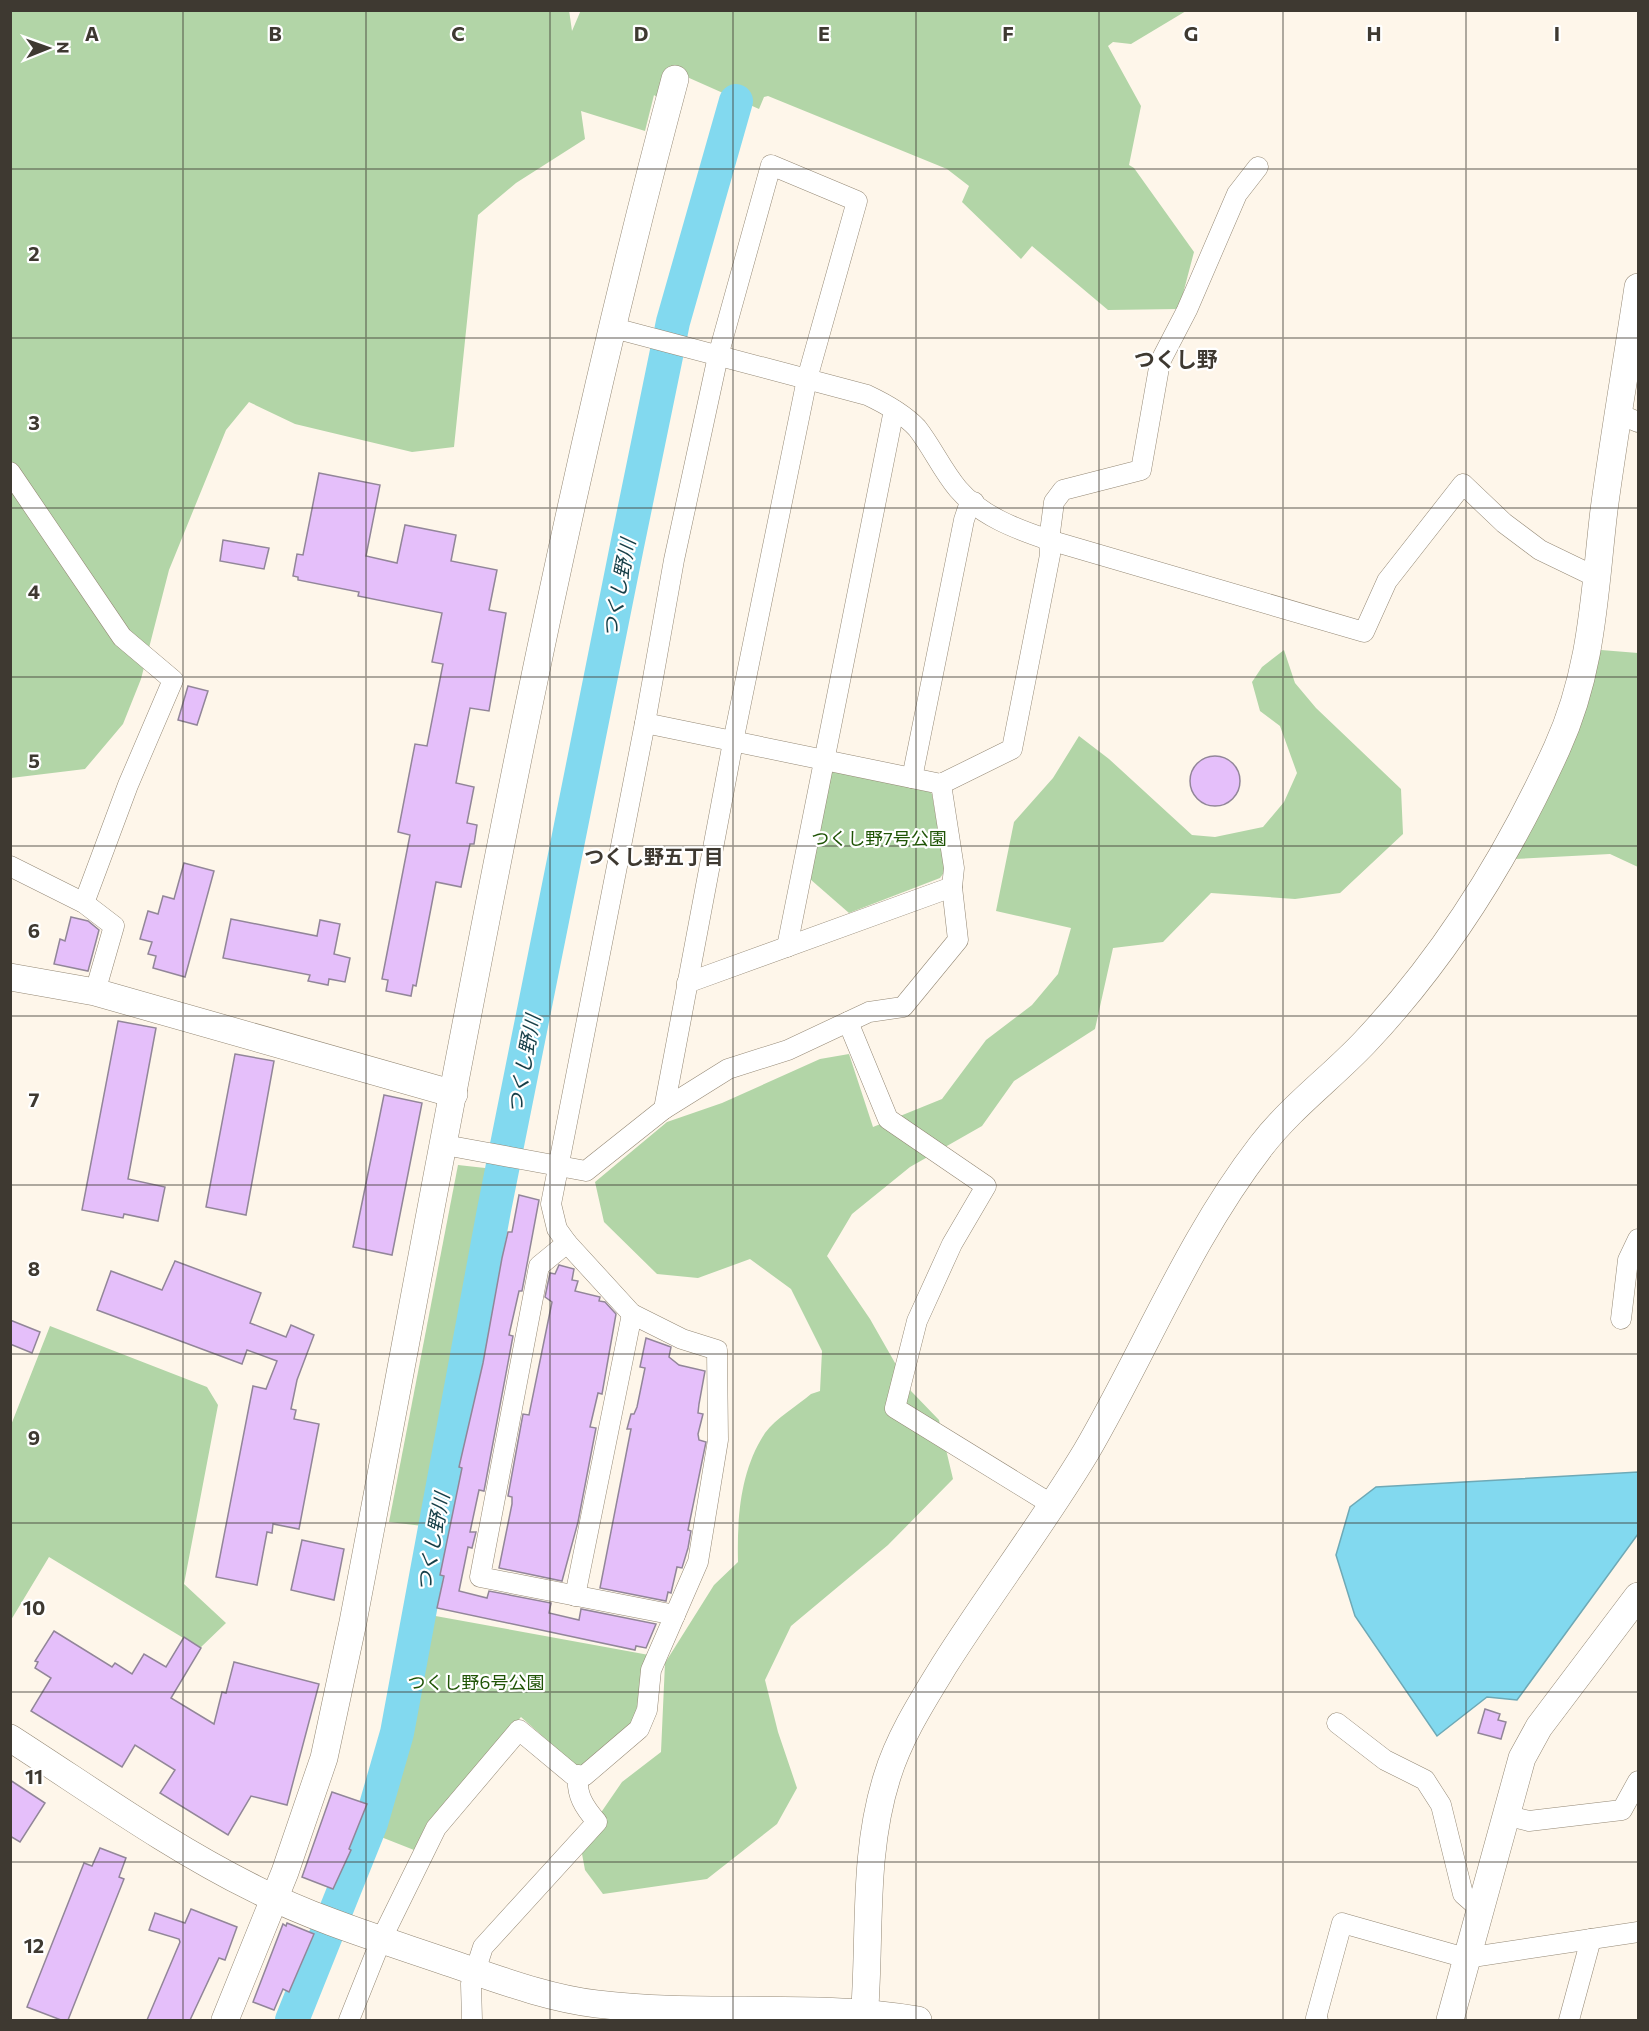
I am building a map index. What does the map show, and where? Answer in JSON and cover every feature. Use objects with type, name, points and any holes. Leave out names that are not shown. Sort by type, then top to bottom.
[{"type":"street","points":[[225,2020],[274,1899],[313,1791],[328,1739],[564,529],[610,327],[675,78]]},
{"type":"street","points":[[349,2020],[381,1940],[436,1828],[519,1730],[573,1775],[584,1776],[639,1729],[647,1710],[651,1670],[698,1562],[718,1440],[717,1350],[682,1339],[632,1314],[567,1243],[557,1229],[551,1204],[645,723],[674,560],[718,356],[771,165],[857,201],[807,379],[733,742],[664,1108]]},
{"type":"street","points":[[645,723],[941,784],[1012,749],[1050,555],[1049,540],[1054,502],[1064,490],[1140,470],[1160,362],[1187,310],[1237,194],[1258,168]]},
{"type":"street","points":[[864,2017],[870,1859],[887,1774],[918,1708],[993,1589],[1085,1452],[1180,1277],[1245,1167],[1290,1110],[1363,1044],[1442,949],[1480,894],[1552,758],[1578,697],[1593,628],[1596,577],[1629,418],[1638,287]]},
{"type":"street","points":[[610,327],[867,395],[894,410],[915,427],[959,490],[1000,522],[1049,540],[1364,632],[1388,582],[1462,484],[1503,524],[1540,550],[1596,577]]},
{"type":"street","points":[[787,946],[894,410]]},
{"type":"street","points":[[10,472],[122,637],[172,680],[128,785],[84,903]]},
{"type":"street","points":[[912,778],[964,520],[968,508],[975,502]]},
{"type":"street","points":[[445,1145],[586,1171],[664,1108],[728,1070],[788,1050],[869,1012],[893,1011],[903,1007],[958,940],[952,886],[954,868],[941,784]]},
{"type":"street","points":[[10,866],[84,903],[114,926],[95,992]]},
{"type":"street","points":[[687,983],[952,886]]},
{"type":"street","points":[[10,977],[95,992],[454,1094]]},
{"type":"street","points":[[848,1022],[888,1119],[986,1186],[952,1244],[917,1321],[895,1408],[1051,1504]]},
{"type":"street","points":[[1621,1319],[1628,1260],[1638,1239]]},
{"type":"street","points":[[567,1243],[539,1266],[480,1577],[675,1616]]},
{"type":"street","points":[[575,1596],[632,1314]]},
{"type":"street","points":[[1450,2020],[1522,1758],[1539,1727],[1638,1596]]},
{"type":"street","points":[[1337,1723],[1384,1760],[1425,1780],[1441,1805],[1463,1894],[1479,1908]]},
{"type":"street","points":[[10,1738],[181,1848],[274,1899],[381,1940],[474,1971],[570,2000],[595,2004],[918,2020]]},
{"type":"street","points":[[472,2020],[471,1984],[483,1947],[597,1822],[584,1807],[576,1790],[578,1775]]},
{"type":"street","points":[[1505,1815],[1529,1821],[1630,1809],[1638,1781]]},
{"type":"street","points":[[1318,2020],[1316,2018],[1342,1923],[1466,1958],[1638,1932]]},
{"type":"street","points":[[1569,2020],[1591,1939]]},
{"type":"green space","points":[[569,10],[572,31],[581,10],[1186,11],[1131,44],[1113,42],[1108,46],[1141,106],[1129,165],[1134,168],[1194,252],[1179,309],[1108,310],[1032,246],[1021,259],[962,202],[969,186],[947,169],[768,96],[764,97],[759,109],[669,69],[660,100],[654,95],[645,131],[581,111],[585,139],[516,183],[478,215],[454,447],[412,452],[295,424],[249,402],[226,430],[169,570],[141,679],[123,724],[85,769],[11,778],[10,11]]},
{"type":"green space","points":[[1284,650],[1295,683],[1316,708],[1401,789],[1403,834],[1340,893],[1295,899],[1211,893],[1163,942],[1113,948],[1095,1029],[1014,1081],[982,1126],[910,1167],[852,1214],[827,1256],[870,1319],[911,1391],[939,1420],[953,1479],[888,1545],[791,1626],[765,1680],[778,1732],[797,1788],[777,1824],[707,1879],[603,1894],[585,1870],[580,1843],[622,1782],[661,1752],[665,1663],[714,1585],[738,1562],[738,1529],[742,1495],[750,1463],[765,1433],[781,1417],[811,1394],[820,1391],[822,1351],[791,1289],[750,1259],[698,1278],[657,1274],[604,1222],[595,1182],[667,1122],[722,1103],[820,1059],[849,1054],[873,1127],[942,1099],[986,1040],[1032,1005],[1058,974],[1071,928],[996,911],[1014,822],[1053,778],[1079,736],[1109,759],[1192,835],[1215,837],[1263,827],[1284,802],[1297,773],[1280,726],[1260,711],[1252,682],[1262,667]]},
{"type":"green space","points":[[1601,650],[1638,653],[1638,867],[1610,854],[1514,859],[1576,734]]},
{"type":"green space","name":"つくし野7号公園","points":[[837,769],[925,786],[932,794],[945,871],[940,878],[849,913],[810,879],[830,774]]},
{"type":"green space","points":[[458,1165],[494,1169],[423,1526],[389,1522]]},
{"type":"green space","points":[[50,1326],[207,1387],[218,1405],[184,1584],[226,1623],[200,1648],[49,1557],[11,1620],[11,1425]]},
{"type":"green space","name":"つくし野6号公園","points":[[430,1615],[649,1655],[633,1724],[583,1766],[575,1765],[521,1717],[427,1823],[414,1850],[376,1835],[413,1706]]},
{"type":"water","points":[[1638,1472],[1638,1534],[1517,1700],[1487,1697],[1437,1736],[1355,1616],[1336,1555],[1350,1507],[1376,1487]]},
{"type":"building","points":[[319,473],[380,485],[366,556],[397,563],[405,525],[456,535],[451,561],[497,570],[489,610],[506,613],[489,711],[470,708],[456,783],[474,787],[467,823],[477,825],[474,844],[470,844],[461,887],[436,882],[416,986],[413,985],[411,996],[386,991],[388,980],[382,979],[410,835],[398,832],[415,744],[427,746],[443,664],[432,662],[442,613],[358,596],[359,592],[298,580],[298,577],[293,576],[297,554],[303,555]]},
{"type":"building","points":[[223,540],[269,548],[264,569],[220,561]]},
{"type":"building","points":[[188,686],[208,691],[197,725],[178,720]]},
{"type":"building","points":[[1210,756],[1220,756],[1233,763],[1240,776],[1240,786],[1233,799],[1220,806],[1210,806],[1201,802],[1194,795],[1190,786],[1190,776],[1194,767],[1201,760]]},
{"type":"building","points":[[184,863],[214,871],[185,977],[153,968],[156,956],[148,954],[152,942],[140,939],[148,911],[158,914],[163,896],[174,899]]},
{"type":"building","points":[[71,917],[88,921],[99,930],[88,971],[54,964],[60,939],[65,941]]},
{"type":"building","points":[[231,919],[317,936],[320,920],[340,924],[334,954],[350,958],[345,982],[329,979],[328,985],[308,981],[310,975],[223,958]]},
{"type":"building","points":[[118,1021],[156,1028],[128,1179],[165,1187],[158,1221],[124,1214],[123,1218],[82,1210]]},
{"type":"building","points":[[235,1054],[274,1061],[246,1215],[206,1207]]},
{"type":"building","points":[[384,1095],[422,1103],[392,1255],[353,1247]]},
{"type":"building","points":[[519,1195],[539,1200],[522,1291],[519,1291],[509,1335],[513,1336],[484,1491],[479,1490],[470,1532],[476,1532],[472,1548],[468,1547],[459,1591],[487,1598],[489,1591],[551,1603],[549,1613],[579,1620],[581,1609],[656,1624],[646,1648],[636,1646],[635,1650],[437,1608],[444,1576],[440,1575],[462,1468],[459,1467],[483,1363],[502,1258],[508,1232],[512,1232]]},
{"type":"building","points":[[175,1261],[261,1293],[250,1323],[286,1337],[291,1325],[314,1335],[297,1380],[291,1409],[296,1410],[294,1419],[319,1424],[299,1529],[273,1524],[272,1533],[267,1532],[257,1585],[216,1577],[253,1386],[266,1389],[277,1361],[247,1350],[242,1364],[97,1310],[111,1271],[162,1290]]},
{"type":"building","points":[[559,1265],[574,1269],[572,1280],[578,1281],[575,1291],[600,1297],[599,1301],[605,1302],[616,1314],[602,1394],[598,1393],[590,1427],[596,1428],[578,1522],[562,1581],[499,1568],[512,1504],[512,1497],[508,1496],[523,1414],[529,1415],[552,1302],[545,1297],[550,1273],[555,1274]]},
{"type":"building","points":[[10,1320],[40,1332],[32,1353],[10,1344]]},
{"type":"building","points":[[646,1338],[671,1347],[669,1357],[679,1365],[705,1371],[698,1413],[703,1414],[698,1434],[699,1440],[706,1442],[688,1530],[691,1531],[682,1568],[677,1567],[671,1593],[668,1592],[666,1601],[600,1588],[631,1429],[627,1429],[631,1414],[634,1414],[637,1407],[645,1368],[640,1367]]},
{"type":"building","points":[[302,1540],[344,1549],[334,1600],[291,1590]]},
{"type":"building","points":[[54,1631],[112,1667],[115,1663],[132,1674],[144,1654],[166,1667],[184,1637],[201,1648],[171,1698],[214,1724],[222,1692],[226,1693],[234,1662],[319,1684],[287,1805],[251,1796],[228,1835],[160,1793],[175,1770],[135,1745],[122,1767],[31,1711],[51,1678],[35,1668],[38,1662],[35,1661]]},
{"type":"building","points":[[1485,1709],[1500,1714],[1498,1720],[1506,1722],[1501,1739],[1478,1733]]},
{"type":"building","points":[[10,1780],[45,1803],[20,1842],[10,1836]]},
{"type":"building","points":[[332,1792],[367,1804],[349,1849],[351,1850],[333,1889],[302,1877]]},
{"type":"building","points":[[100,1848],[126,1858],[119,1877],[124,1879],[68,2020],[61,2020],[27,2007],[84,1863],[92,1866]]},
{"type":"building","points":[[191,1909],[237,1927],[225,1960],[219,1958],[190,2020],[147,2020],[180,1942],[179,1939],[149,1930],[155,1913],[185,1923]]},
{"type":"building","points":[[287,1923],[314,1934],[289,1992],[283,1989],[274,2010],[253,2002],[283,1924],[286,1926]]},
{"type":"waterway","name":"つくし野川","points":[[292,2020],[371,1823],[397,1733],[494,1210],[673,322],[736,101]]},
{"type":"district","name":"つくし野","points":[[1176,358]]},
{"type":"district","name":"つくし野五丁目","points":[[654,856]]}]
